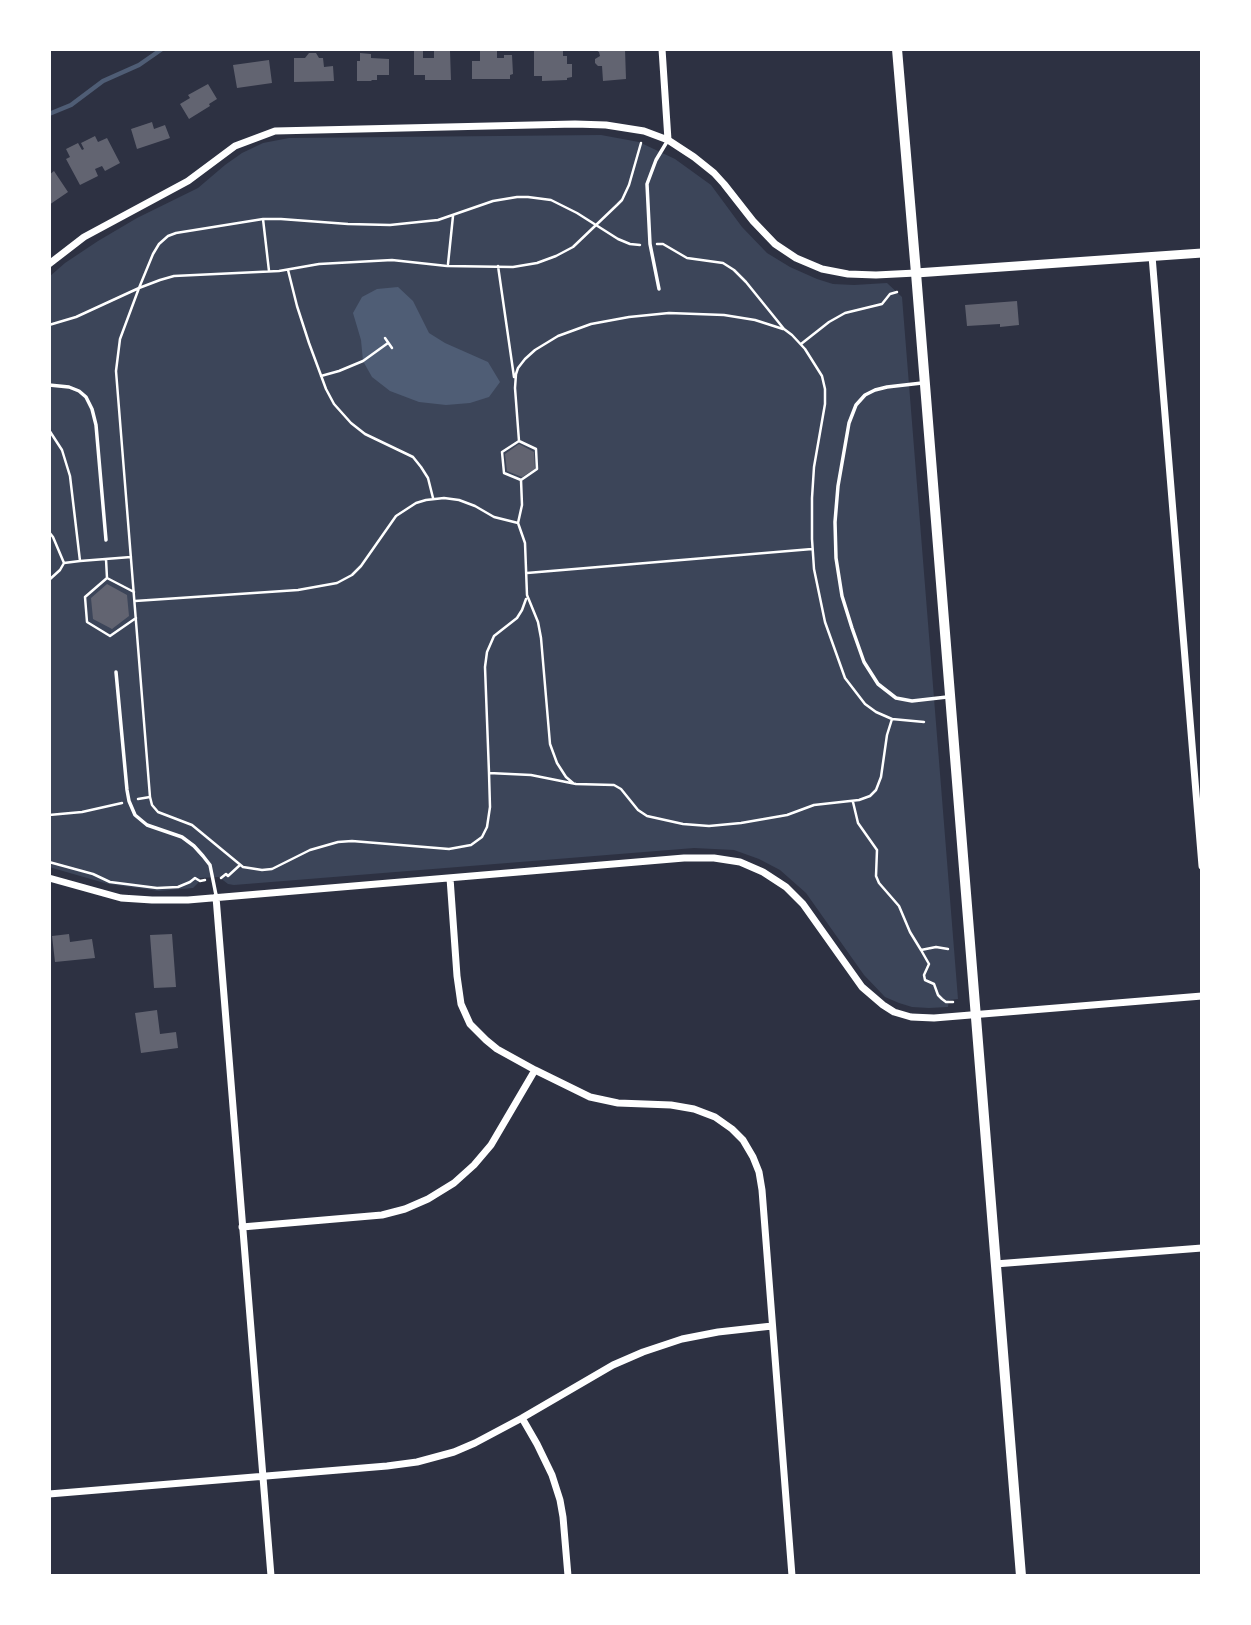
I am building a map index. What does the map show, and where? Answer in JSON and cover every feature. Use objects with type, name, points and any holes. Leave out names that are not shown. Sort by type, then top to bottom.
[{"type":"main road","points":[[897,49],[1021,1576]]},
{"type":"street","points":[[662,49],[668,140]]},
{"type":"street","points":[[49,264],[84,237],[188,181],[235,146],[275,131],[575,124],[606,125],[644,131],[668,140],[694,156],[714,173],[775,244],[796,258],[822,269],[876,275],[1202,253]]},
{"type":"street","points":[[1152,256],[1202,866]]},
{"type":"street","points":[[49,878],[121,898],[152,900],[684,858],[714,858],[740,862],[763,872],[786,887],[803,904],[862,988],[894,1012],[911,1017],[934,1018],[1202,996]]},
{"type":"street","points":[[450,878],[461,1004],[470,1024],[486,1040],[497,1049],[590,1097],[618,1103],[671,1105],[694,1109],[715,1117],[743,1140],[753,1157],[762,1190],[792,1576]]},
{"type":"street","points":[[216,897],[271,1576]]},
{"type":"street","points":[[242,1227],[382,1215],[428,1199],[454,1183],[491,1145],[536,1070]]},
{"type":"street","points":[[995,1264],[1202,1248]]},
{"type":"street","points":[[49,1494],[417,1462],[475,1443],[613,1365],[643,1352],[694,1336],[772,1326]]},
{"type":"street","points":[[522,1418],[552,1475],[563,1517],[568,1576]]},
{"type":"lane","points":[[659,289],[650,244],[647,184],[656,160],[668,140]]},
{"type":"lane","points":[[925,382],[876,390],[865,395],[856,405],[849,423],[838,486],[836,558],[842,596],[852,628],[864,662],[878,684],[896,698],[912,701],[949,697]]},
{"type":"lane","points":[[49,385],[69,387],[89,400],[96,425],[106,540]]},
{"type":"lane","points":[[116,672],[129,801],[135,815],[147,825],[182,837],[194,846],[210,865],[216,897]]},
{"type":"path","points":[[49,325],[76,317],[174,276],[288,270],[319,264],[391,260],[447,266],[519,266],[537,263],[573,247],[617,205],[625,195],[641,143]]},
{"type":"path","points":[[521,480],[522,505],[519,523],[524,543],[527,595],[520,613],[494,636],[487,652],[485,667],[490,807],[487,827],[482,837],[471,845],[449,849],[346,841],[310,850],[272,869],[256,870],[240,865],[192,825],[158,812],[150,797],[116,363],[122,332],[159,244],[176,233],[263,219],[390,225],[426,222],[453,216],[493,201],[528,197],[551,200],[625,242],[663,244],[687,258],[729,266],[747,282],[784,329],[801,344],[820,370],[824,382],[825,396],[813,481],[813,549],[816,581],[825,622],[842,671],[865,704],[876,712],[892,719],[924,722]]},
{"type":"path","points":[[447,266],[453,216]]},
{"type":"path","points":[[263,219],[269,271]]},
{"type":"path","points":[[498,266],[515,388],[519,441]]},
{"type":"path","points":[[288,270],[297,306],[321,376],[334,404],[358,429],[408,454],[416,461],[428,478],[433,498]]},
{"type":"path","points":[[801,344],[845,313],[882,303],[890,293],[897,292]]},
{"type":"path","points":[[515,388],[516,374],[524,359],[558,336],[591,324],[644,315],[684,313],[742,317],[784,329]]},
{"type":"path","points":[[385,338],[392,348]]},
{"type":"path","points":[[321,376],[363,361],[388,343]]},
{"type":"path","points":[[49,430],[62,450],[70,476],[80,561]]},
{"type":"path","points":[[519,441],[502,452],[504,473],[521,480]]},
{"type":"path","points":[[519,441],[536,449],[537,469],[521,480]]},
{"type":"path","points":[[135,601],[298,590],[337,583],[352,575],[361,566],[396,516],[416,503],[433,498],[459,500],[494,517],[519,523]]},
{"type":"path","points":[[49,532],[64,564]]},
{"type":"path","points":[[527,573],[813,549]]},
{"type":"path","points":[[49,580],[64,564],[131,557]]},
{"type":"path","points":[[106,559],[107,578]]},
{"type":"path","points":[[107,578],[134,592]]},
{"type":"path","points":[[107,578],[85,597],[87,622],[110,636],[136,618]]},
{"type":"path","points":[[527,595],[538,622],[541,638],[551,748],[564,774],[576,784]]},
{"type":"path","points":[[489,773],[531,775],[576,784],[616,786],[643,815],[674,822],[701,826],[741,823],[787,814],[814,805],[853,801],[870,796],[881,778],[892,719]]},
{"type":"path","points":[[49,815],[82,812],[150,797]]},
{"type":"path","points":[[853,801],[858,823],[877,850],[876,876],[879,883],[899,906],[910,932],[929,964],[924,975],[925,980],[934,984],[942,999],[953,1002]]},
{"type":"path","points":[[49,862],[93,874],[110,882],[157,888],[178,887],[195,878],[200,881],[220,879],[226,874],[228,876],[240,865]]},
{"type":"path","points":[[921,950],[936,947],[948,949]]},
{"type":"shaded area","points":[[601,135],[639,142],[675,159],[711,185],[742,227],[767,253],[790,267],[833,284],[887,283],[902,297],[958,999],[949,1000],[948,1007],[912,1007],[885,997],[864,975],[806,893],[780,870],[734,850],[694,848],[234,885],[219,877],[200,878],[193,888],[159,891],[108,884],[49,867],[49,277],[98,241],[198,188],[242,153],[263,143],[289,138]]},
{"type":"shaded area","points":[[398,287],[413,301],[429,333],[488,362],[500,382],[489,397],[470,403],[446,405],[419,402],[390,391],[372,377],[363,361],[361,340],[353,313],[362,297],[377,289]]},
{"type":"building","points":[[480,49],[497,49],[497,58],[512,55],[513,74],[510,79],[472,79],[472,61],[480,61]]},
{"type":"building","points":[[534,49],[563,49],[567,64],[572,64],[572,77],[567,80],[542,81],[542,76],[534,76]]},
{"type":"building","points":[[594,49],[625,49],[626,79],[603,81],[602,66],[595,63],[595,59],[600,56],[599,52]]},
{"type":"building","points":[[414,51],[423,51],[423,58],[434,58],[434,51],[450,51],[451,80],[425,80],[425,75],[414,75]]},
{"type":"building","points":[[309,53],[316,53],[319,58],[323,58],[324,67],[333,66],[334,81],[294,82],[294,58],[305,58]]},
{"type":"building","points":[[360,53],[371,54],[371,58],[389,59],[389,75],[377,75],[377,80],[372,81],[357,81],[357,61],[360,61]]},
{"type":"building","points":[[269,60],[272,83],[237,88],[233,65]]},
{"type":"building","points":[[208,84],[217,99],[189,119],[180,104],[190,98],[188,95]]},
{"type":"building","points":[[152,122],[154,129],[165,125],[170,138],[137,149],[131,129]]},
{"type":"building","points":[[95,136],[98,142],[107,138],[120,163],[105,171],[102,166],[95,169],[98,176],[80,185],[66,159],[70,157],[66,149],[78,143],[82,150],[84,149],[81,143]]},
{"type":"building","points":[[54,171],[68,192],[49,205],[49,175]]},
{"type":"building","points":[[1017,301],[1019,325],[967,326],[965,305]]},
{"type":"building","points":[[519,444],[534,452],[535,469],[522,477],[507,471],[505,454]]},
{"type":"building","points":[[107,584],[127,595],[129,616],[112,629],[93,619],[91,598]]},
{"type":"building","points":[[69,934],[70,942],[92,939],[95,958],[55,962],[52,936]]},
{"type":"building","points":[[172,934],[176,987],[154,988],[150,935]]},
{"type":"building","points":[[157,1010],[160,1034],[176,1032],[178,1048],[141,1053],[135,1013]]},
{"type":"waterway","points":[[49,114],[71,105],[103,81],[139,65],[162,49]]}]
